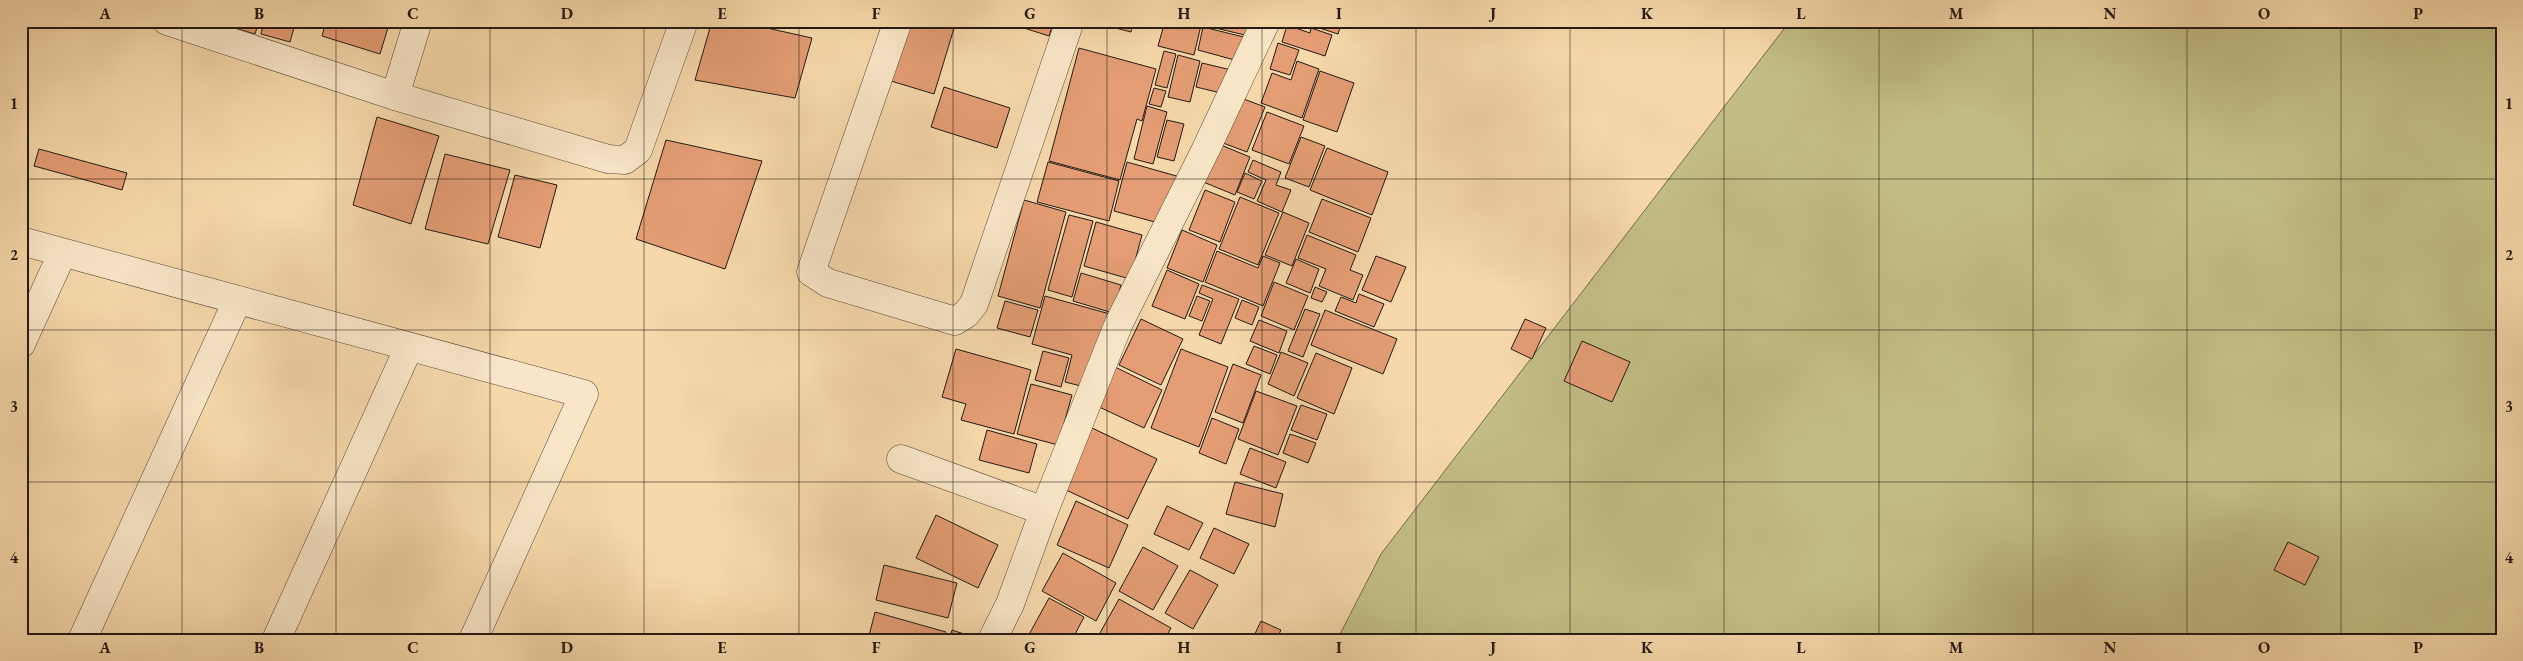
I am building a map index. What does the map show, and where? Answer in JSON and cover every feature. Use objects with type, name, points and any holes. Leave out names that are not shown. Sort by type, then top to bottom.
[{"type":"street","points":[[395,96],[418,21]]},
{"type":"street","points":[[180,23],[395,96],[608,159],[625,160],[638,150],[684,21]]},
{"type":"street","points":[[898,21],[810,272],[828,283],[955,321],[966,314],[974,304],[1070,21]]},
{"type":"street","points":[[992,640],[1010,604],[1044,512],[1119,323],[1206,149],[1266,21]]},
{"type":"street","points":[[21,241],[62,254],[584,394],[474,640]]},
{"type":"street","points":[[21,344],[62,254]]},
{"type":"street","points":[[82,640],[236,301]]},
{"type":"street","points":[[276,640],[409,347]]},
{"type":"street","points":[[901,459],[1044,512]]},
{"type":"shaded area","points":[[1790,21],[2502,21],[2502,640],[1337,640],[1381,554]]},
{"type":"building","points":[[210,21],[259,21],[255,34]]},
{"type":"building","points":[[264,21],[284,21],[295,24],[290,42],[261,34]]},
{"type":"building","points":[[326,21],[390,21],[380,54],[322,36]]},
{"type":"building","points":[[712,21],[735,21],[812,38],[795,98],[695,80]]},
{"type":"building","points":[[910,21],[945,21],[955,25],[934,94],[891,81]]},
{"type":"building","points":[[1002,21],[1054,21],[1049,36]]},
{"type":"building","points":[[1104,21],[1133,21],[1131,32],[1104,25]]},
{"type":"building","points":[[1165,21],[1202,21],[1194,55],[1158,46]]},
{"type":"building","points":[[1203,21],[1253,21],[1249,36],[1203,25]]},
{"type":"building","points":[[1292,21],[1312,21],[1309,29]]},
{"type":"building","points":[[1314,21],[1342,21],[1338,34],[1313,26]]},
{"type":"building","points":[[1287,25],[1310,33],[1311,28],[1332,35],[1325,56],[1282,42]]},
{"type":"building","points":[[1203,27],[1248,38],[1242,62],[1198,50]]},
{"type":"building","points":[[1278,43],[1299,50],[1290,75],[1270,69]]},
{"type":"building","points":[[1079,48],[1156,69],[1142,121],[1137,119],[1120,180],[1049,161]]},
{"type":"building","points":[[1164,51],[1176,54],[1167,88],[1155,85]]},
{"type":"building","points":[[1178,55],[1200,61],[1190,102],[1168,97]]},
{"type":"building","points":[[1297,61],[1319,69],[1302,118],[1261,103],[1272,73],[1291,80]]},
{"type":"building","points":[[1202,63],[1231,70],[1225,94],[1196,87]]},
{"type":"building","points":[[1320,71],[1354,83],[1337,132],[1303,120]]},
{"type":"building","points":[[944,87],[1010,108],[997,148],[931,127]]},
{"type":"building","points":[[1154,88],[1166,91],[1161,107],[1149,104]]},
{"type":"building","points":[[1241,98],[1265,107],[1247,152],[1223,143]]},
{"type":"building","points":[[1147,106],[1167,112],[1153,164],[1134,159]]},
{"type":"building","points":[[1267,112],[1304,126],[1289,164],[1252,150]]},
{"type":"building","points":[[377,117],[439,136],[411,224],[353,205]]},
{"type":"building","points":[[1167,120],[1184,124],[1174,161],[1157,157]]},
{"type":"building","points":[[1301,137],[1325,146],[1309,187],[1285,178]]},
{"type":"building","points":[[666,140],[762,161],[725,269],[636,239]]},
{"type":"building","points":[[1216,143],[1250,157],[1235,195],[1201,181]]},
{"type":"building","points":[[1327,148],[1388,172],[1372,215],[1310,190]]},
{"type":"building","points":[[39,149],[127,173],[122,190],[34,166]]},
{"type":"building","points":[[445,154],[510,170],[488,244],[425,229]]},
{"type":"building","points":[[1253,160],[1281,172],[1276,185],[1291,190],[1282,212],[1257,201],[1266,180],[1248,172]]},
{"type":"building","points":[[1048,162],[1119,181],[1109,221],[1037,202]]},
{"type":"building","points":[[1127,162],[1180,177],[1166,225],[1114,211]]},
{"type":"building","points":[[1245,173],[1262,181],[1254,199],[1237,192]]},
{"type":"building","points":[[515,175],[557,185],[540,248],[498,237]]},
{"type":"building","points":[[1205,190],[1235,202],[1220,242],[1189,230]]},
{"type":"building","points":[[1240,197],[1279,213],[1258,265],[1219,249]]},
{"type":"building","points":[[1322,199],[1371,218],[1358,252],[1309,232]]},
{"type":"building","points":[[1024,200],[1066,212],[1040,308],[998,296]]},
{"type":"building","points":[[1283,212],[1309,223],[1292,266],[1265,255]]},
{"type":"building","points":[[1069,215],[1093,221],[1072,297],[1048,290]]},
{"type":"building","points":[[1096,222],[1142,235],[1130,279],[1084,266]]},
{"type":"building","points":[[1182,230],[1217,245],[1203,282],[1167,268]]},
{"type":"building","points":[[1307,235],[1356,255],[1350,270],[1363,275],[1353,300],[1319,286],[1326,269],[1298,258]]},
{"type":"building","points":[[1217,251],[1258,268],[1263,256],[1280,263],[1263,306],[1205,282]]},
{"type":"building","points":[[1376,256],[1406,267],[1391,302],[1362,290]]},
{"type":"building","points":[[1296,259],[1319,269],[1310,293],[1286,283]]},
{"type":"building","points":[[1167,270],[1199,284],[1185,319],[1152,306]]},
{"type":"building","points":[[1081,273],[1121,285],[1113,313],[1073,301]]},
{"type":"building","points":[[1274,282],[1308,296],[1294,330],[1261,316]]},
{"type":"building","points":[[1202,285],[1239,299],[1221,344],[1199,335],[1213,299],[1199,293]]},
{"type":"building","points":[[1315,287],[1327,292],[1322,302],[1311,298]]},
{"type":"building","points":[[1359,294],[1384,304],[1374,327],[1335,311],[1341,297],[1356,303]]},
{"type":"building","points":[[1045,296],[1110,314],[1089,388],[1065,382],[1072,355],[1032,344]]},
{"type":"building","points":[[1197,296],[1210,301],[1202,321],[1189,316]]},
{"type":"building","points":[[1242,300],[1259,307],[1252,325],[1235,318]]},
{"type":"building","points":[[1005,301],[1038,310],[1030,337],[997,328]]},
{"type":"building","points":[[1305,309],[1320,314],[1303,357],[1288,351]]},
{"type":"building","points":[[1325,310],[1397,339],[1383,374],[1311,345]]},
{"type":"building","points":[[1141,319],[1183,339],[1161,385],[1119,365]]},
{"type":"building","points":[[1525,319],[1546,328],[1532,359],[1511,349]]},
{"type":"building","points":[[1259,320],[1287,331],[1279,353],[1250,341]]},
{"type":"building","points":[[1582,341],[1630,362],[1612,402],[1564,381]]},
{"type":"building","points":[[1254,346],[1277,355],[1270,374],[1246,364]]},
{"type":"building","points":[[956,349],[1031,370],[1014,434],[961,420],[966,404],[942,397]]},
{"type":"building","points":[[1181,349],[1228,367],[1199,447],[1151,428]]},
{"type":"building","points":[[1043,351],[1069,358],[1061,387],[1035,380]]},
{"type":"building","points":[[1281,352],[1308,363],[1294,396],[1268,384]]},
{"type":"building","points":[[1316,353],[1352,368],[1334,414],[1297,398]]},
{"type":"building","points":[[1233,364],[1261,375],[1243,423],[1215,412]]},
{"type":"building","points":[[1115,367],[1162,390],[1144,428],[1097,406]]},
{"type":"building","points":[[1031,384],[1072,395],[1058,445],[1017,434]]},
{"type":"building","points":[[1256,391],[1297,406],[1278,455],[1238,439]]},
{"type":"building","points":[[1301,405],[1327,414],[1317,440],[1291,430]]},
{"type":"building","points":[[1212,418],[1239,429],[1226,464],[1199,453]]},
{"type":"building","points":[[1092,428],[1157,459],[1128,519],[1064,489]]},
{"type":"building","points":[[987,430],[1037,444],[1029,473],[979,460]]},
{"type":"building","points":[[1290,434],[1316,443],[1308,463],[1283,453]]},
{"type":"building","points":[[1250,448],[1286,462],[1276,488],[1240,474]]},
{"type":"building","points":[[1235,482],[1283,494],[1275,527],[1226,514]]},
{"type":"building","points":[[1076,501],[1128,525],[1109,568],[1057,545]]},
{"type":"building","points":[[1167,506],[1203,523],[1189,550],[1154,534]]},
{"type":"building","points":[[936,515],[998,545],[978,588],[916,558]]},
{"type":"building","points":[[1214,528],[1249,544],[1234,574],[1200,558]]},
{"type":"building","points":[[2288,542],[2319,557],[2305,585],[2274,570]]},
{"type":"building","points":[[1143,547],[1178,566],[1153,610],[1119,591]]},
{"type":"building","points":[[1063,553],[1116,583],[1096,621],[1042,591]]},
{"type":"building","points":[[884,565],[957,583],[948,618],[876,600]]},
{"type":"building","points":[[1190,570],[1218,585],[1193,629],[1165,613]]},
{"type":"building","points":[[1049,598],[1084,617],[1072,640],[1026,640]]},
{"type":"building","points":[[1119,599],[1171,628],[1164,640],[1096,640]]},
{"type":"building","points":[[875,612],[946,632],[944,640],[868,640]]},
{"type":"building","points":[[1261,621],[1281,630],[1276,640],[1252,640]]},
{"type":"building","points":[[952,630],[970,636],[969,640],[949,640]]}]
